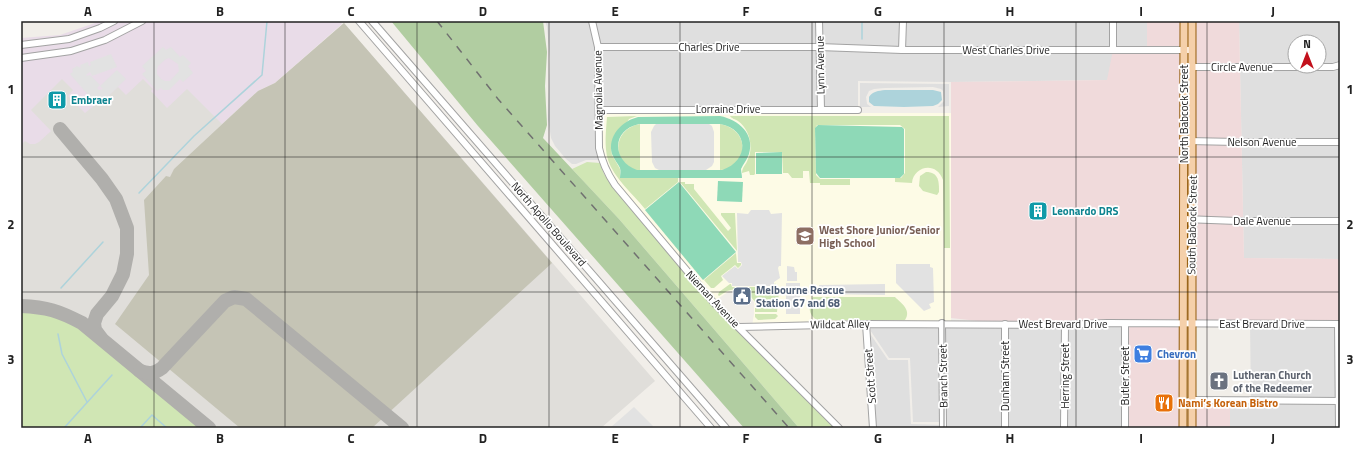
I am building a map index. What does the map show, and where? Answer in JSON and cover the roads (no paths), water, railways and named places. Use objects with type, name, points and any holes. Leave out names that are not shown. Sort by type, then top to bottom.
[{"type":"main road","name":"North Babcock Street","points":[[1183,255],[1184,21]]},
{"type":"main road","name":"South Babcock Street","points":[[1192,21],[1192,428]]},
{"type":"main road","name":"South Babcock Street","points":[[1183,255],[1184,428]]},
{"type":"street","points":[[21,45],[69,39],[100,28],[114,21]]},
{"type":"street","points":[[21,58],[71,51],[105,40],[142,21]]},
{"type":"street","name":"North Apollo Boulevard","points":[[359,21],[711,428]]},
{"type":"street","name":"North Apollo Boulevard","points":[[372,21],[726,428]]},
{"type":"street","name":"Magnolia Avenue","points":[[592,21],[598,47],[599,148],[601,160]]},
{"type":"street","name":"Lynn Avenue","points":[[819,21],[820,109]]},
{"type":"street","points":[[902,50],[903,21]]},
{"type":"street","points":[[1113,21],[1113,50]]},
{"type":"street","name":"Charles Drive","points":[[598,47],[819,47]]},
{"type":"street","name":"West Charles Drive","points":[[819,47],[902,50],[1192,50]]},
{"type":"street","name":"Circle Avenue","points":[[1192,67],[1333,67],[1340,65]]},
{"type":"street","name":"Lorraine Drive","points":[[599,110],[858,110]]},
{"type":"street","name":"Nelson Avenue","points":[[1184,141],[1340,142]]},
{"type":"street","name":"Nieman Avenue","points":[[601,160],[606,172],[615,185],[714,303],[839,428]]},
{"type":"street","name":"Dale Avenue","points":[[1184,219],[1237,221],[1340,221]]},
{"type":"street","name":"Scott Street","points":[[866,324],[873,428]]},
{"type":"street","name":"Wildcat Alley","points":[[739,327],[942,324]]},
{"type":"street","name":"West Brevard Drive","points":[[942,324],[1183,324]]},
{"type":"street","name":"Branch Street","points":[[942,324],[943,428]]},
{"type":"street","name":"Dunham Street","points":[[1005,324],[1005,428]]},
{"type":"street","name":"Butler Street","points":[[1125,324],[1125,428]]},
{"type":"street","name":"East Brevard Drive","points":[[1183,324],[1339,324]]},
{"type":"street","points":[[1339,324],[1339,428]]},
{"type":"street","name":"Herring Street","points":[[1064,428],[1065,325]]},
{"type":"street","points":[[1184,403],[1192,400],[1339,401]]},
{"type":"water","points":[[885,90],[933,90],[941,92],[942,100],[933,106],[904,107],[874,106],[869,102],[869,97],[872,94]]},
{"type":"waterway","points":[[139,193],[194,136],[262,75],[267,21]]},
{"type":"waterway","points":[[862,21],[862,39]]},
{"type":"waterway","points":[[61,288],[103,242]]},
{"type":"waterway","points":[[58,334],[62,354],[87,402]]},
{"type":"waterway","points":[[64,428],[112,375]]},
{"type":"waterway","points":[[140,428],[152,415],[167,428]]},
{"type":"railway","points":[[437,21],[498,99],[789,428]]},
{"type":"place","name":"Embraer","points":[[57,100]]},
{"type":"place","name":"Leonardo DRS","points":[[1038,211]]},
{"type":"place","name":"West Shore Junior/Senior High School","points":[[805,236]]},
{"type":"place","name":"Melbourne Rescue Station 67 and 68","points":[[742,296]]},
{"type":"place","name":"Chevron","points":[[1143,354]]},
{"type":"place","name":"Lutheran Church of the Redeemer","points":[[1219,381]]},
{"type":"place","name":"Nami’s Korean Bistro","points":[[1164,403]]}]
